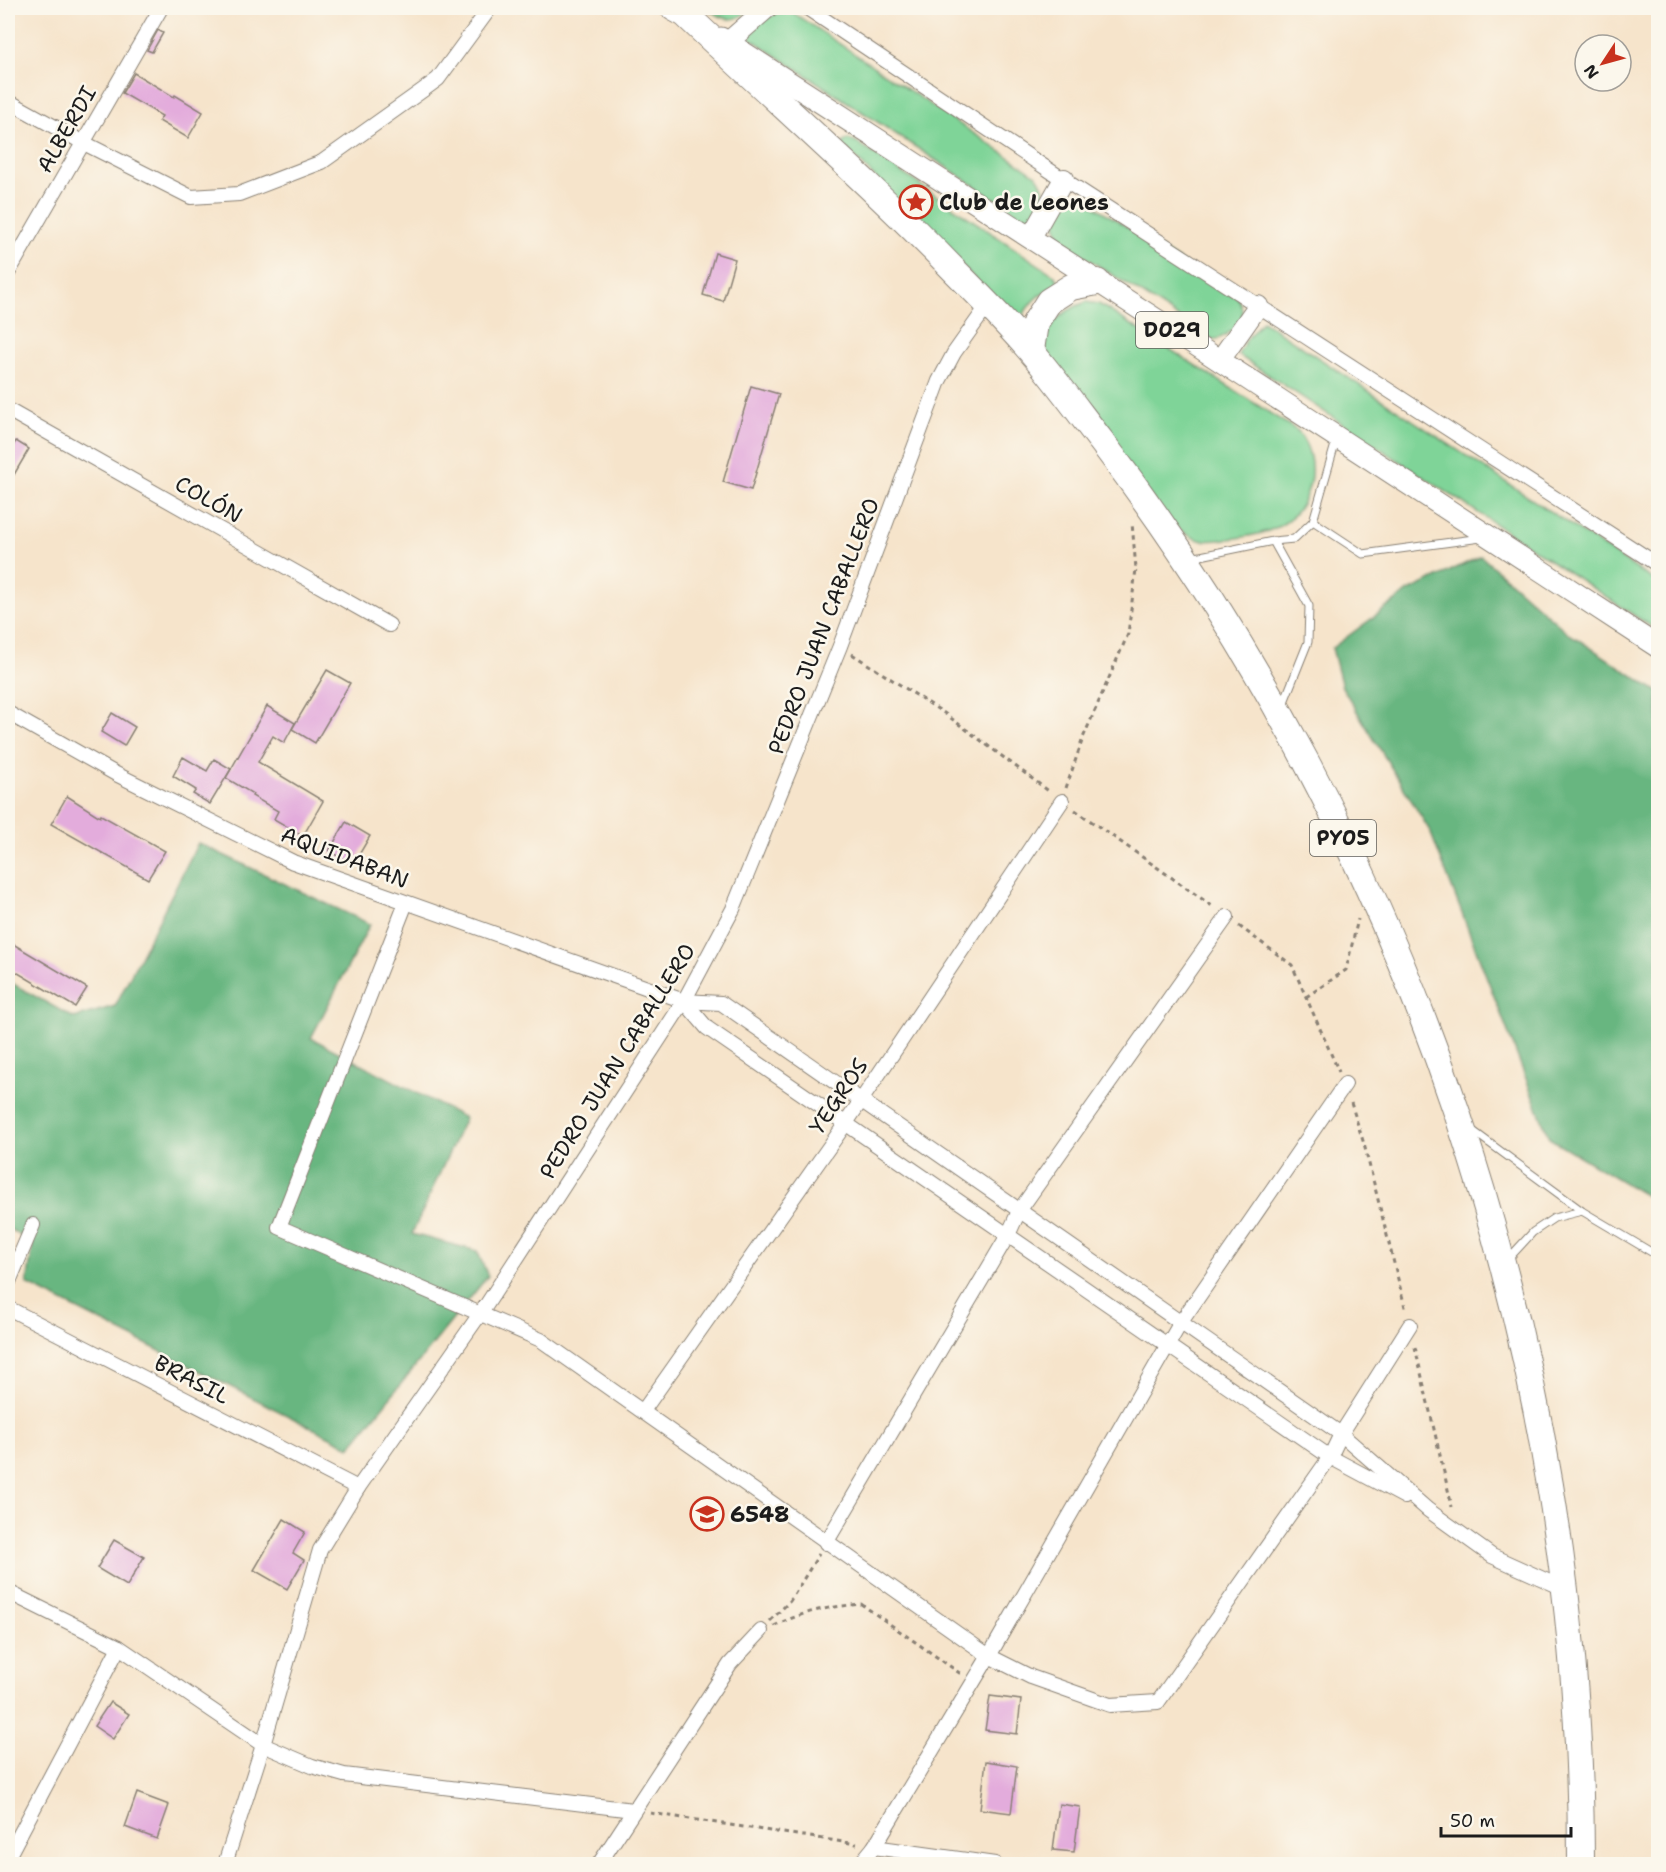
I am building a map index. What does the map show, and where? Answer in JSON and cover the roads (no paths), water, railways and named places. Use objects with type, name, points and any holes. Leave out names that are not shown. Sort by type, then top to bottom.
[{"type":"highway","name":"PY05","points":[[679,11],[901,216],[1031,350],[1136,487],[1185,559],[1280,713],[1327,804],[1377,908],[1415,998],[1459,1120],[1487,1208],[1527,1365],[1546,1464],[1565,1589],[1575,1692],[1581,1864]]},
{"type":"highway","points":[[1031,350],[1035,323],[1049,301],[1071,287],[1096,282]]},
{"type":"main road","points":[[728,42],[767,8]]},
{"type":"main road","name":"D029","points":[[679,11],[1031,237],[1096,282],[1220,360],[1659,647]]},
{"type":"main road","points":[[1031,237],[1064,179]]},
{"type":"main road","points":[[1220,360],[1258,306]]},
{"type":"street","name":"ALBERDI","points":[[8,273],[161,8]]},
{"type":"street","points":[[8,101],[82,142],[191,197],[239,194],[321,162],[438,79],[490,8]]},
{"type":"street","points":[[807,8],[1258,306],[1659,565]]},
{"type":"street","name":"PEDRO JUAN CABALLERO","points":[[225,1864],[320,1550],[358,1488],[481,1314],[684,1001],[733,909],[840,646],[939,381],[954,353],[988,305]]},
{"type":"street","name":"COLÓN","points":[[8,410],[389,625]]},
{"type":"street","name":"AQUIDABAN","points":[[8,713],[116,774],[293,862],[684,1001]]},
{"type":"street","name":"YEGROS","points":[[643,1411],[846,1123],[1062,801]]},
{"type":"street","points":[[406,903],[279,1227],[541,1340],[989,1656],[1031,1677],[1110,1705],[1158,1702],[1330,1457],[1341,1434],[1410,1325]]},
{"type":"street","points":[[826,1542],[1008,1235],[1019,1211],[1227,917]]},
{"type":"street","points":[[684,1001],[721,1003],[1341,1434],[1428,1510],[1492,1556],[1565,1589]]},
{"type":"street","points":[[684,1001],[707,1028],[1330,1457],[1428,1510]]},
{"type":"street","points":[[860,1864],[874,1847],[989,1656],[1181,1322],[1345,1084]]},
{"type":"street","points":[[8,1284],[33,1225]]},
{"type":"street","name":"BRASIL","points":[[8,1308],[358,1488]]},
{"type":"street","points":[[8,1592],[119,1647],[263,1744],[312,1766],[344,1775],[633,1810]]},
{"type":"street","points":[[599,1864],[730,1664],[761,1631]]},
{"type":"street","points":[[8,1857],[119,1647]]},
{"type":"street","points":[[874,1847],[995,1864]]},
{"type":"lane","points":[[1185,559],[1294,539],[1313,521],[1337,437]]},
{"type":"lane","points":[[1313,521],[1363,554],[1490,537]]},
{"type":"lane","points":[[1273,542],[1309,606],[1308,642],[1280,713]]},
{"type":"lane","points":[[1459,1120],[1582,1211],[1659,1256]]},
{"type":"lane","points":[[1508,1286],[1509,1258],[1533,1232],[1554,1218],[1582,1211]]},
{"type":"place","name":"Club de Leones","points":[[916,202]]},
{"type":"place","name":"6548","points":[[707,1514]]}]
